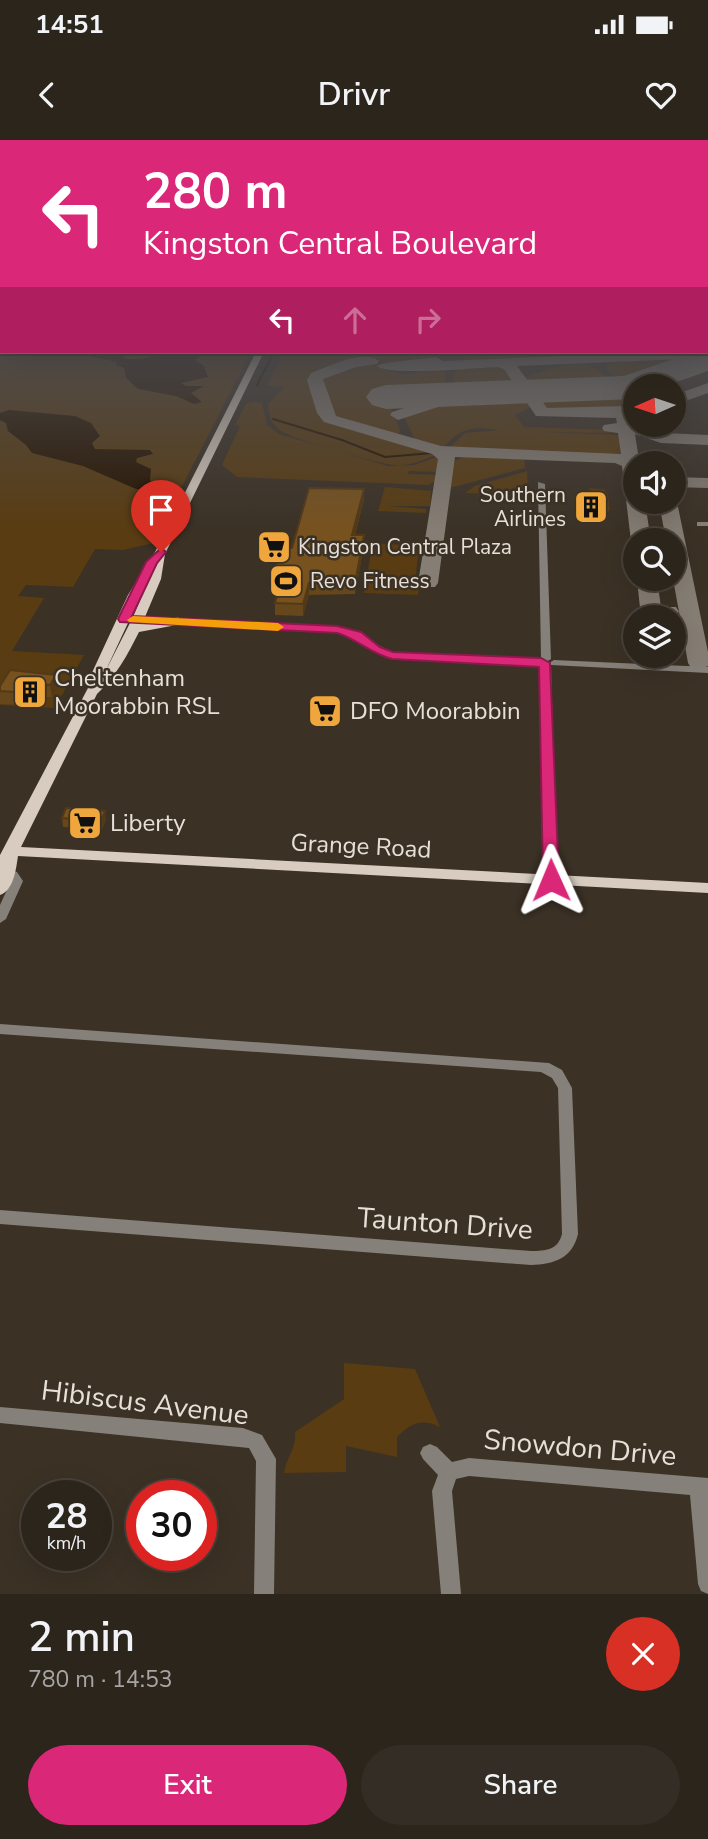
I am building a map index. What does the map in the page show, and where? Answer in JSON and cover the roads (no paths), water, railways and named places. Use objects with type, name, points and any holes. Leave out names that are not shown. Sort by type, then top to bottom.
[{"type":"main road","points":[[0,890],[11,851],[95,688],[107,678],[131,623],[151,562],[160,553],[238,396]]},
{"type":"main road","points":[[131,623],[148,597],[162,562],[160,553]]},
{"type":"main road","points":[[148,597],[153,614],[172,621]]},
{"type":"main road","points":[[131,623],[172,621]]},
{"type":"main road","name":"Grange Road","points":[[11,851],[708,888]]},
{"type":"street","points":[[541,484],[551,880]]},
{"type":"street","points":[[172,621],[337,630],[356,635],[375,650],[397,656],[708,670]]},
{"type":"street","points":[[0,919],[17,881],[4,869]]},
{"type":"street","name":"Taunton Drive","points":[[0,1029],[544,1067],[557,1074],[565,1087],[570,1234],[567,1247],[561,1253],[531,1258],[0,1217]]},
{"type":"street","name":"Hibiscus Avenue","points":[[0,1415],[243,1437],[255,1441],[266,1459],[264,1594]]},
{"type":"street","points":[[430,1453],[449,1472],[442,1491],[451,1594]]},
{"type":"street","name":"Snowdon Drive","points":[[449,1472],[469,1467],[703,1487]]},
{"type":"street","points":[[703,1487],[708,1584]]},
{"type":"waterway","points":[[273,419],[342,440],[385,457],[432,453]]},
{"type":"place","name":"Southern Airlines","points":[[591,507]]},
{"type":"place","name":"Kingston Central Plaza","points":[[274,547]]},
{"type":"place","name":"Revo Fitness","points":[[286,581]]},
{"type":"place","name":"Cheltenham Moorabbin RSL","points":[[30,692]]},
{"type":"place","name":"DFO Moorabbin","points":[[325,711]]},
{"type":"place","name":"Liberty","points":[[85,823]]}]
